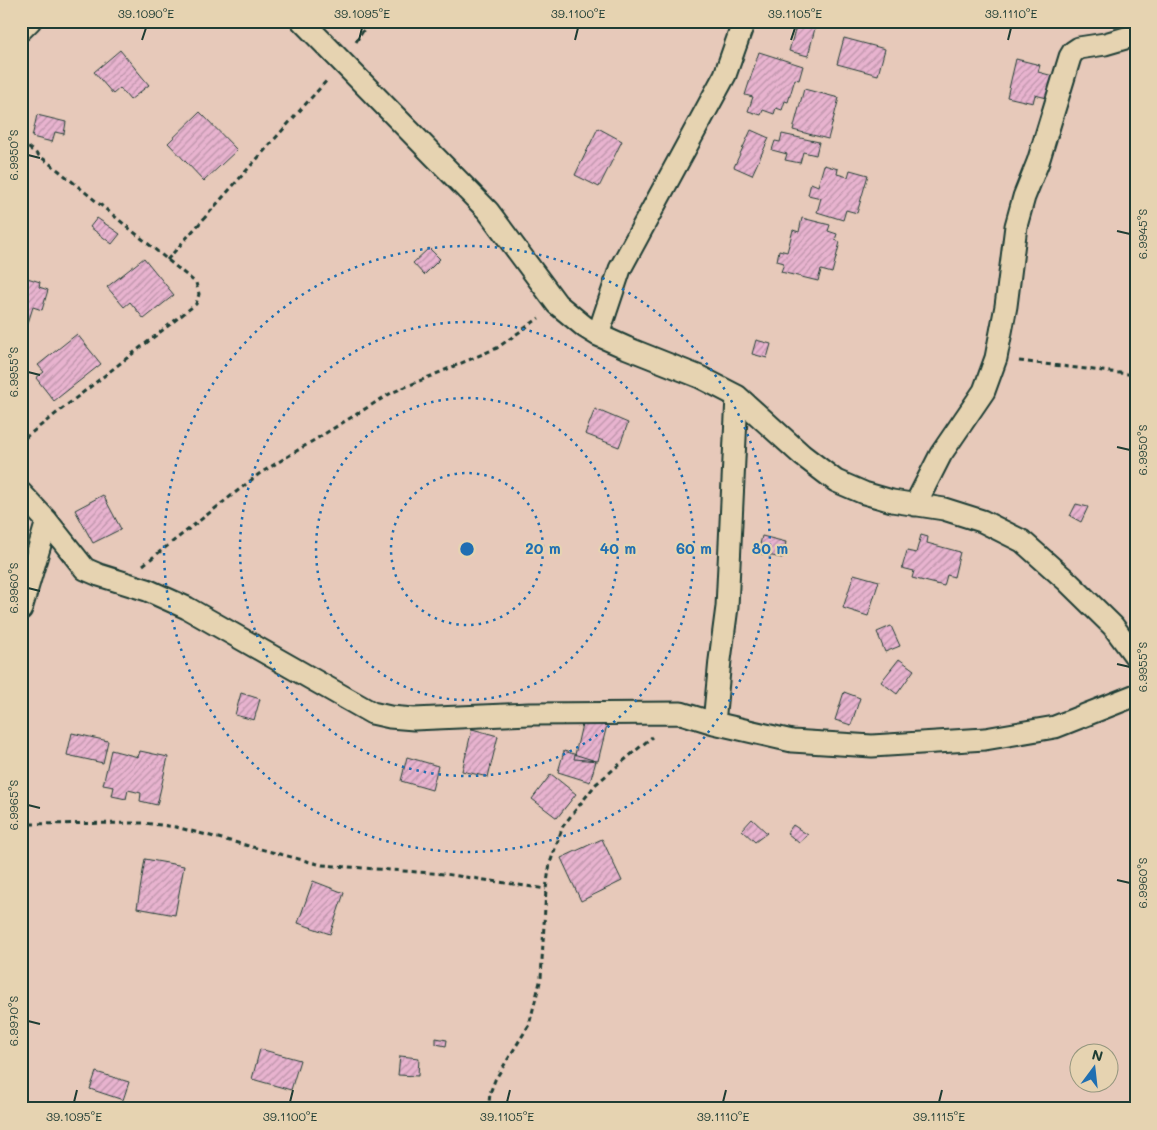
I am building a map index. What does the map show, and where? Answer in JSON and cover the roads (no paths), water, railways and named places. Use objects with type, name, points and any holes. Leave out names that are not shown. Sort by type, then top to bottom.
[{"type":"street","points":[[21,30],[30,21]]},
{"type":"street","points":[[302,21],[488,211],[557,304],[585,327],[598,335],[700,377],[737,396],[802,454],[836,481],[892,502],[944,509],[982,521],[1022,541],[1114,626],[1136,657]]},
{"type":"street","points":[[598,335],[620,269],[725,75],[744,21]]},
{"type":"street","points":[[915,505],[941,454],[984,391],[996,358],[1006,306],[1016,226],[1070,57],[1079,48],[1105,44],[1136,35]]},
{"type":"street","points":[[714,723],[727,608],[737,396]]},
{"type":"street","points":[[21,493],[47,521],[85,569],[147,590],[187,608],[372,712],[390,717],[414,719],[529,714],[681,713],[714,723],[792,741],[872,746],[985,738],[1055,728],[1136,695]]},
{"type":"street","points":[[21,609],[47,521]]}]
